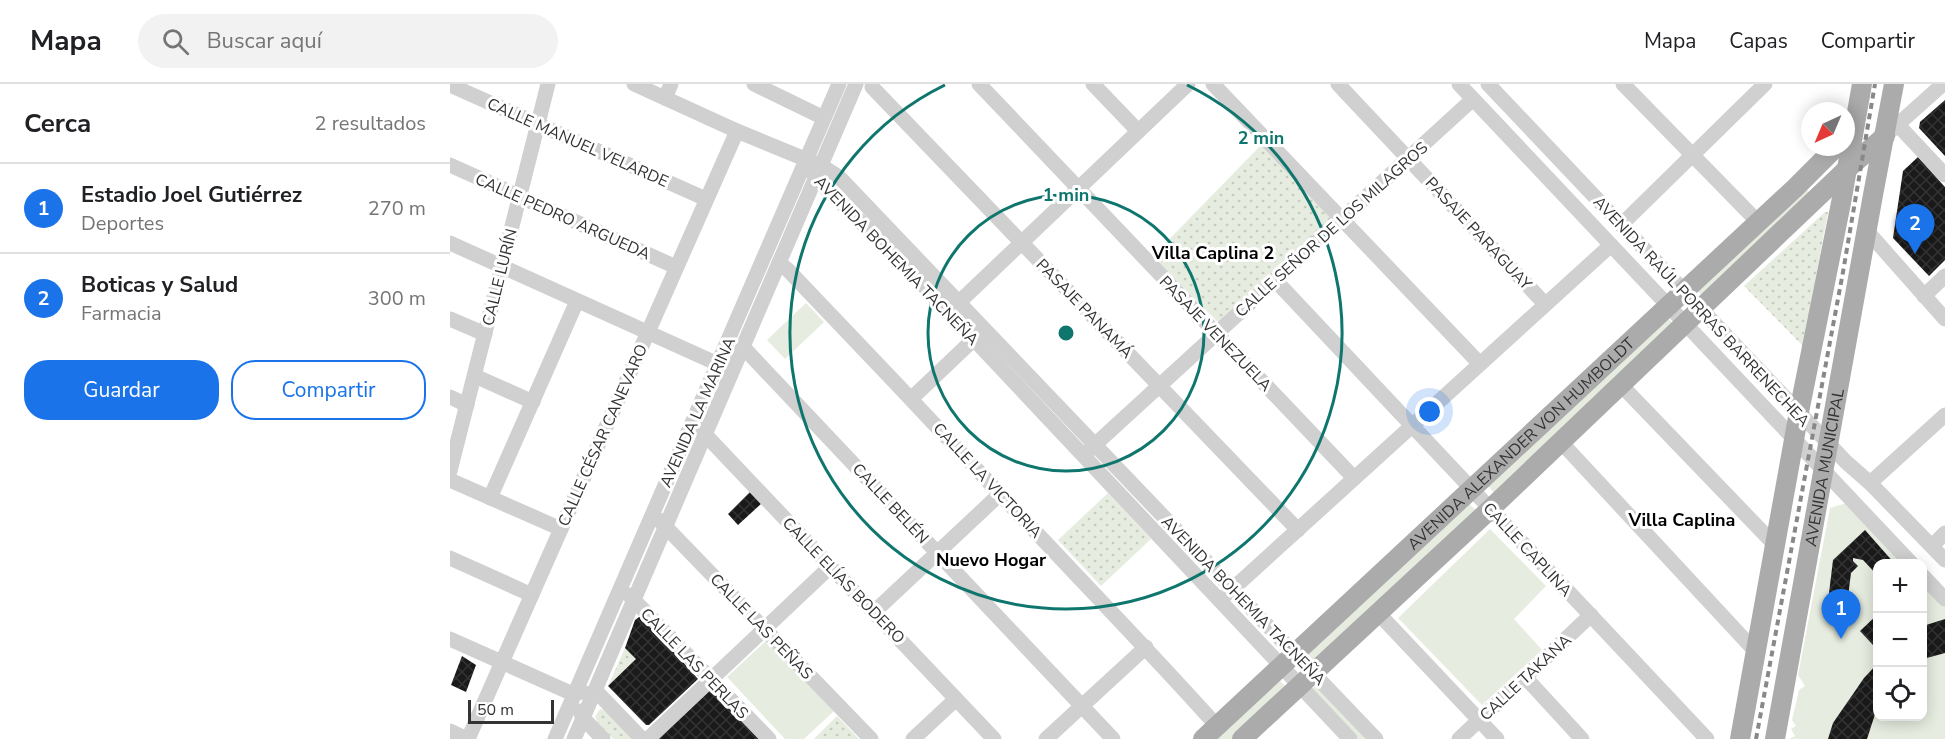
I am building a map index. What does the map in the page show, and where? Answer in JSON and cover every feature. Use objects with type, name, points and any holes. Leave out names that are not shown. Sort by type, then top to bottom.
[{"type":"main road","name":"AVENIDA MUNICIPAL","points":[[1855,113],[1862,84]]},
{"type":"main road","name":"AVENIDA MUNICIPAL","points":[[1775,739],[1873,195],[1892,130],[1897,88]]},
{"type":"main road","points":[[1855,129],[1897,88]]},
{"type":"main road","name":"AVENIDA ALEXANDER VON HUMBOLDT","points":[[1242,739],[1490,509],[1846,170],[1892,130]]},
{"type":"main road","name":"AVENIDA ALEXANDER VON HUMBOLDT","points":[[1210,733],[1827,156]]},
{"type":"main road","name":"AVENIDA MUNICIPAL","points":[[1740,739],[1799,412],[1847,209],[1848,156]]},
{"type":"main road","points":[[1807,177],[1847,209],[1867,231]]},
{"type":"street","name":"CALLE LURÍN","points":[[450,471],[548,84]]},
{"type":"street","points":[[634,84],[668,91],[736,131],[815,169]]},
{"type":"street","points":[[754,84],[824,118]]},
{"type":"street","name":"AVENIDA LA MARINA","points":[[574,739],[779,263],[815,169],[824,118],[839,84]]},
{"type":"street","name":"AVENIDA LA MARINA","points":[[555,739],[718,364],[845,112],[856,84]]},
{"type":"street","name":"PASAJE VENEZUELA","points":[[979,84],[1354,478]]},
{"type":"street","points":[[1093,84],[1138,131]]},
{"type":"street","points":[[954,307],[1188,84]]},
{"type":"street","points":[[1213,84],[1480,364]]},
{"type":"street","name":"PASAJE PARAGUAY","points":[[1338,84],[1545,304]]},
{"type":"street","name":"AVENIDA RAÚL PORRAS BARRENECHEA","points":[[1459,84],[1907,559]]},
{"type":"street","name":"AVENIDA RAÚL PORRAS BARRENECHEA","points":[[1488,84],[1846,462],[1870,483],[1945,560]]},
{"type":"street","points":[[1623,84],[1758,222]]},
{"type":"street","points":[[1621,225],[1765,84]]},
{"type":"street","points":[[1943,84],[1892,130],[1945,175]]},
{"type":"street","points":[[845,112],[873,85]]},
{"type":"street","name":"PASAJE PANAMÁ","points":[[873,85],[1021,243],[1298,530]]},
{"type":"street","name":"CALLE MANUEL VELARDE","points":[[450,86],[706,199]]},
{"type":"street","name":"CALLE SEÑOR DE LOS MILAGROS","points":[[1083,455],[1473,99]]},
{"type":"street","name":"CALLE CÉSAR CANEVARO","points":[[468,739],[736,131]]},
{"type":"street","name":"CALLE PEDRO ARGUEDA","points":[[450,165],[676,267]]},
{"type":"street","name":"AVENIDA BOHEMIA TACNEÑA","points":[[815,169],[888,248],[954,307],[1095,444],[1233,589],[1288,660]]},
{"type":"street","points":[[1867,231],[1945,319]]},
{"type":"street","points":[[450,243],[718,364]]},
{"type":"street","points":[[1220,600],[1611,244]]},
{"type":"street","name":"CALLE LA VICTORIA","points":[[779,263],[912,398],[1146,647],[1210,733]]},
{"type":"street","points":[[1924,296],[1945,276]]},
{"type":"street","name":"CALLE CAPLINA","points":[[1275,280],[1707,739]]},
{"type":"street","points":[[490,498],[577,301]]},
{"type":"street","name":"AVENIDA BOHEMIA TACNEÑA","points":[[954,307],[974,339],[1220,600],[1288,660],[1307,680],[1376,739]]},
{"type":"street","points":[[450,319],[485,334]]},
{"type":"street","points":[[912,398],[974,339]]},
{"type":"street","name":"CALLE BELÉN","points":[[743,347],[1113,739]]},
{"type":"street","points":[[475,376],[533,402]]},
{"type":"street","points":[[1621,385],[1776,545]]},
{"type":"street","points":[[450,397],[467,405]]},
{"type":"street","points":[[1870,483],[1945,415]]},
{"type":"street","name":"CALLE ELÍAS BODERO","points":[[692,422],[994,739]]},
{"type":"street","points":[[1560,441],[1756,652]]},
{"type":"street","points":[[450,480],[561,529]]},
{"type":"street","points":[[874,612],[1000,494]]},
{"type":"street","name":"CALLE LAS PEÑAS","points":[[653,513],[871,739]]},
{"type":"street","points":[[1932,546],[1945,533]]},
{"type":"street","points":[[450,558],[532,595]]},
{"type":"street","points":[[648,739],[831,566]]},
{"type":"street","points":[[1927,579],[1945,599]]},
{"type":"street","name":"CALLE LAS PERLAS","points":[[621,586],[769,739]]},
{"type":"street","points":[[1378,613],[1497,739]]},
{"type":"street","name":"CALLE TAKANA","points":[[1459,739],[1591,615]]},
{"type":"street","points":[[450,639],[573,694],[595,690],[642,739]]},
{"type":"street","points":[[1046,739],[1146,647]]},
{"type":"street","points":[[1525,677],[1582,739]]},
{"type":"street","name":"AVENIDA BOHEMIA TACNEÑA","points":[[1307,680],[1350,739]]},
{"type":"street","points":[[573,694],[583,718],[603,739]]},
{"type":"street","points":[[913,739],[956,699]]},
{"type":"street","points":[[450,731],[468,739]]},
{"type":"shaded area","points":[[1265,141],[1336,216],[1221,325],[1152,257]]},
{"type":"shaded area","points":[[1804,187],[1813,196],[1704,299],[1697,290]]},
{"type":"shaded area","points":[[1825,212],[1828,212],[1803,346],[1744,286]]},
{"type":"shaded area","points":[[806,303],[824,322],[785,359],[767,340]]},
{"type":"shaded area","points":[[1667,317],[1675,326],[1497,496],[1488,486]]},
{"type":"shaded area","points":[[1108,493],[1151,539],[1101,586],[1058,540]]},
{"type":"shaded area","points":[[1850,502],[1904,559],[1873,559],[1873,721],[1927,721],[1927,583],[1945,603],[1945,739],[1789,739],[1795,736],[1791,729],[1796,726],[1792,720],[1799,690],[1805,686],[1798,675],[1830,508]]},
{"type":"shaded area","points":[[1469,504],[1478,512],[1315,663],[1308,655]]},
{"type":"shaded area","points":[[1490,529],[1546,586],[1514,619],[1542,650],[1482,705],[1398,618]]},
{"type":"shaded area","points":[[767,640],[834,711],[804,739],[785,739],[727,677]]},
{"type":"shaded area","points":[[625,648],[636,659],[608,686]]},
{"type":"shaded area","points":[[1279,680],[1288,689],[1233,739],[1216,739]]},
{"type":"shaded area","points":[[1317,685],[1366,739],[1356,739],[1311,690]]},
{"type":"shaded area","points":[[600,709],[605,710],[633,739],[613,739],[595,717]]},
{"type":"shaded area","points":[[837,716],[859,739],[814,739]]},
{"type":"building","points":[[1945,100],[1945,156],[1919,128],[1920,122]]},
{"type":"building","points":[[1918,157],[1945,187],[1945,260],[1929,276],[1893,238],[1903,171]]},
{"type":"building","points":[[750,492],[762,503],[738,525],[728,514]]},
{"type":"building","points":[[1865,530],[1891,559],[1873,559],[1873,571],[1863,560],[1853,558],[1858,566],[1851,573],[1847,605],[1855,607],[1853,622],[1837,619],[1836,625],[1830,624],[1831,619],[1826,618],[1833,560]]},
{"type":"building","points":[[643,617],[698,679],[649,725],[646,725],[608,686],[636,659],[625,648],[635,620]]},
{"type":"building","points":[[1873,619],[1873,645],[1860,631]]},
{"type":"building","points":[[1945,619],[1945,653],[1927,658],[1927,625]]},
{"type":"building","points":[[462,656],[476,665],[466,692],[451,685]]},
{"type":"building","points":[[1873,668],[1873,720],[1867,739],[1828,739],[1833,723]]},
{"type":"building","points":[[711,689],[759,739],[659,739],[658,737]]},
{"type":"railway","points":[[1756,739],[1843,272],[1875,84]]},
{"type":"place","name":"Boticas y Salud","points":[[1915,254]]},
{"type":"place","name":"Estadio Joel Gutiérrez","points":[[1841,639]]},
{"type":"district","name":"Villa Caplina 2","points":[[1213,253]]},
{"type":"district","name":"Villa Caplina","points":[[1682,520]]},
{"type":"district","name":"Nuevo Hogar","points":[[991,560]]}]
